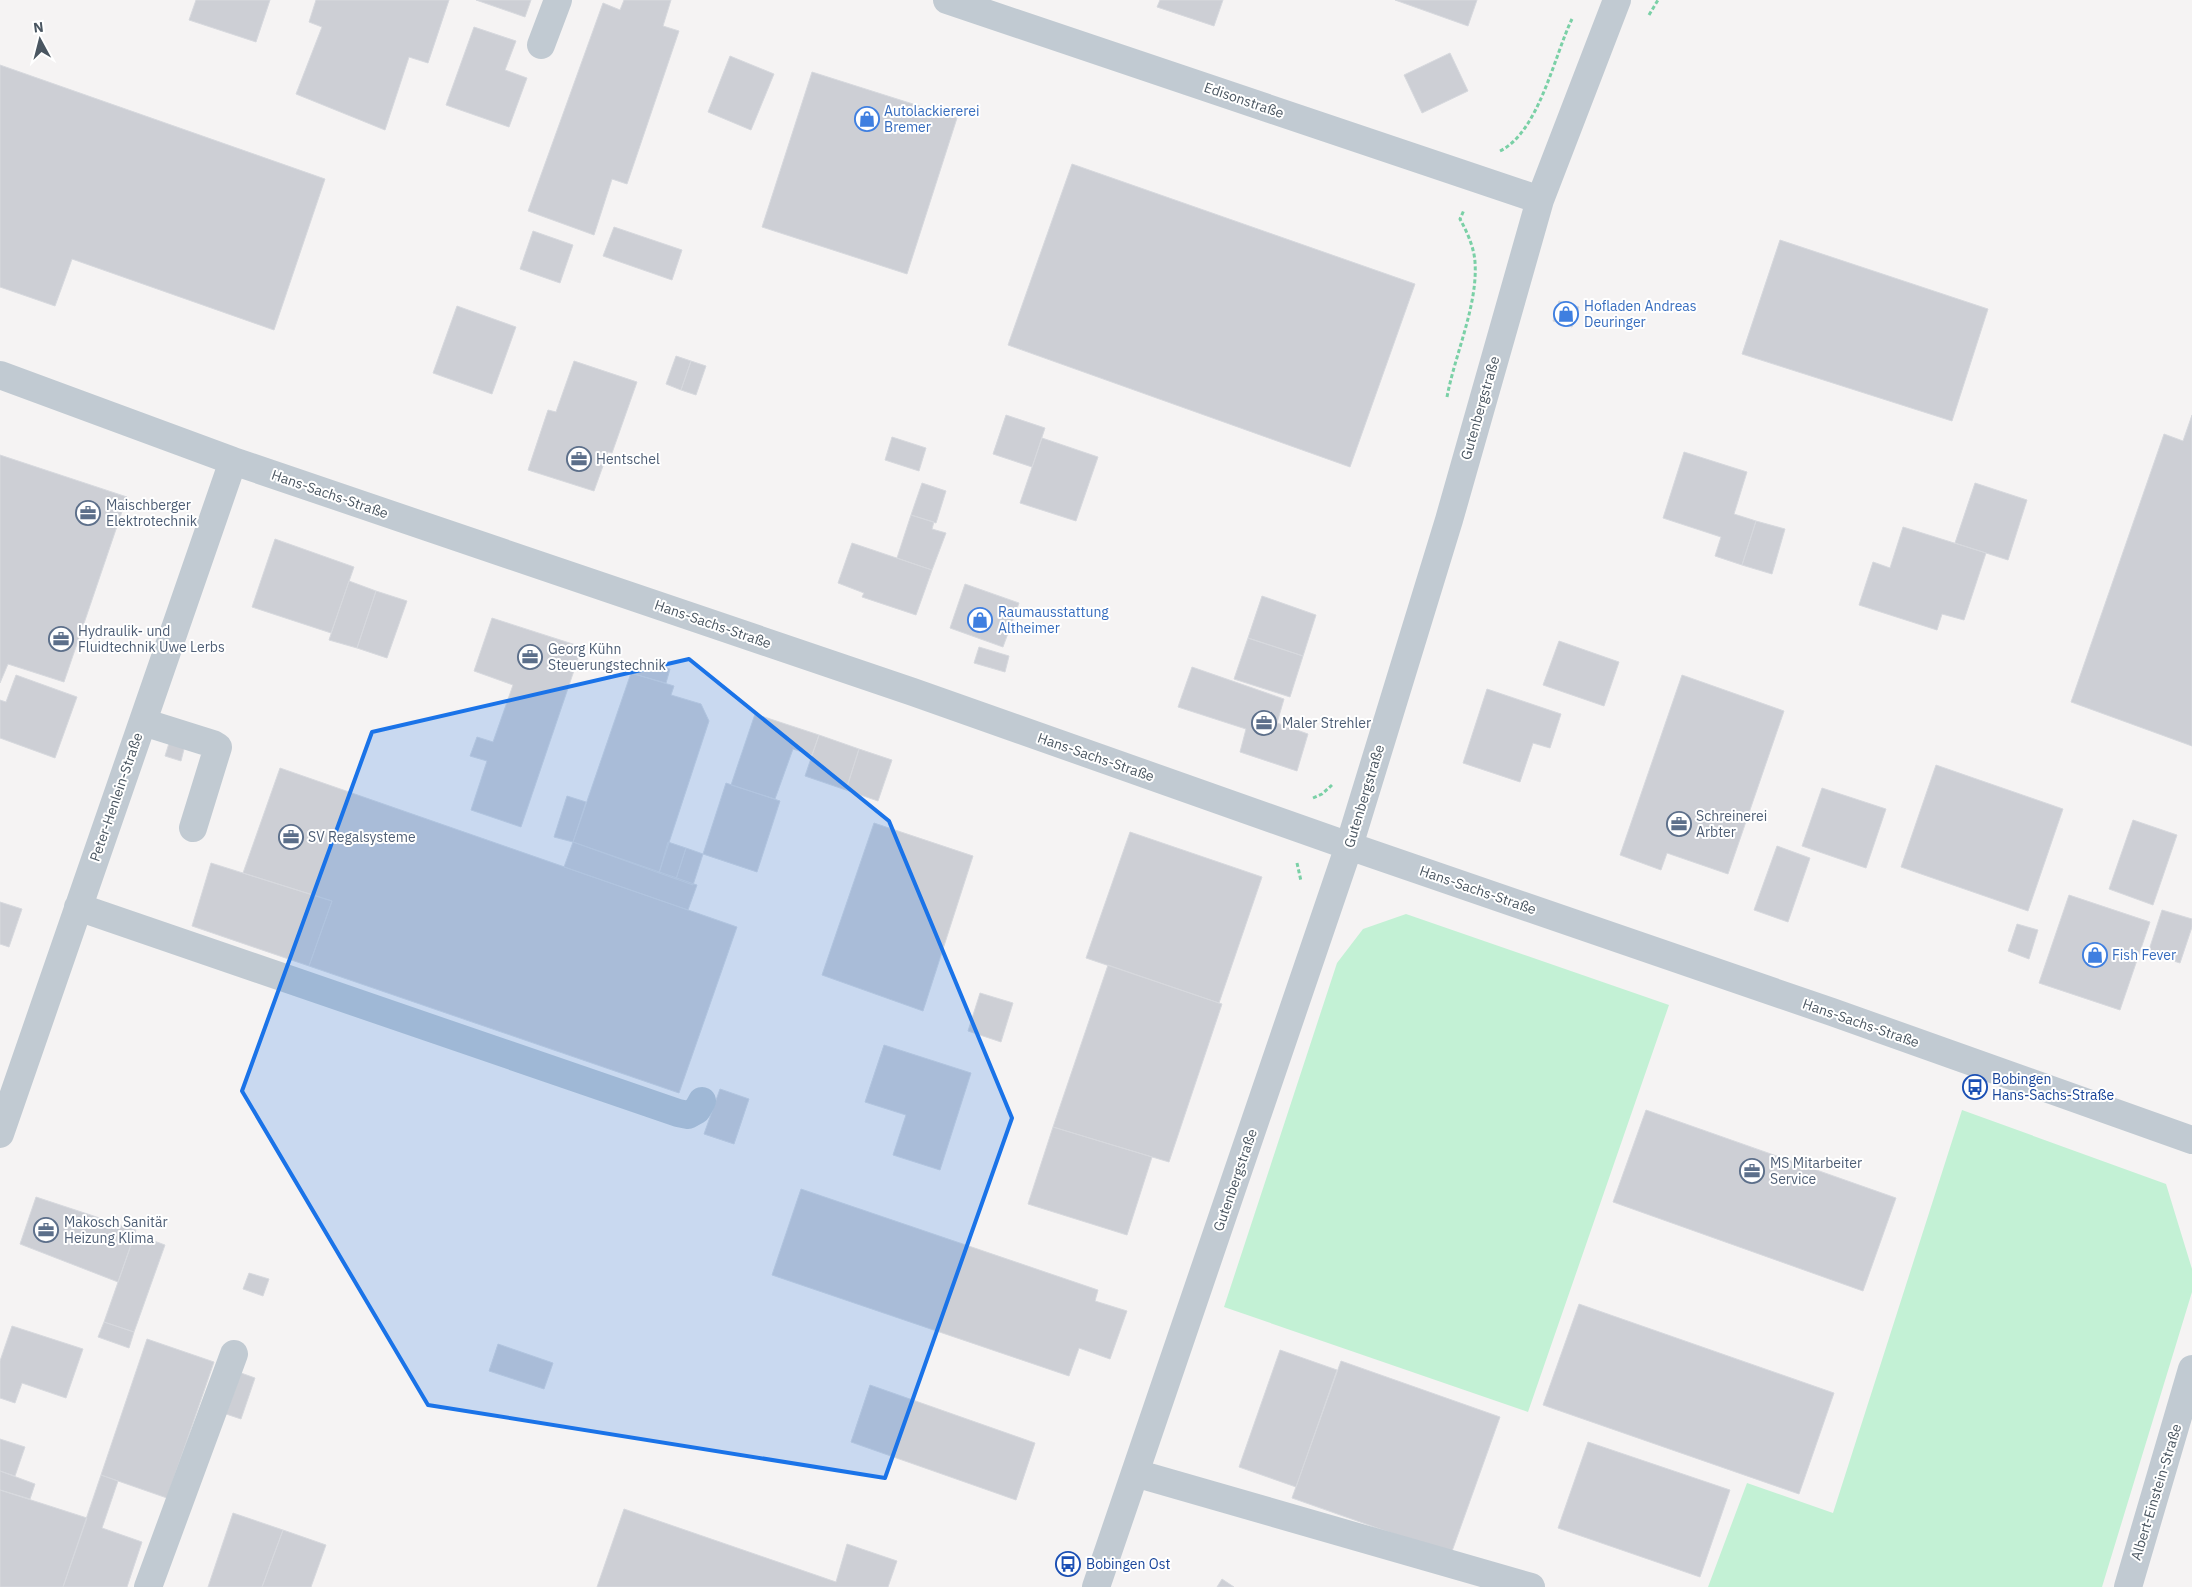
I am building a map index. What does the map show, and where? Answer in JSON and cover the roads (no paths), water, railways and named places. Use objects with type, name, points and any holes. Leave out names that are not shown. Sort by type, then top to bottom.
[{"type":"street","points":[[542,45],[558,0]]},
{"type":"street","name":"Edisonstraße","points":[[947,0],[1540,200]]},
{"type":"street","name":"Gutenbergstraße","points":[[1096,1587],[1349,846],[1449,520],[1540,200],[1617,0]]},
{"type":"street","name":"Hans-Sachs-Straße","points":[[0,375],[233,461],[913,692],[1349,846],[1832,1012],[2192,1140]]},
{"type":"street","name":"Peter-Henlein-Straße","points":[[0,1134],[233,461]]},
{"type":"street","points":[[142,722],[218,747],[193,828]]},
{"type":"street","points":[[78,908],[678,1113],[688,1115],[697,1110],[702,1101]]},
{"type":"street","points":[[148,1587],[234,1354]]},
{"type":"street","name":"Albert-Einstein-Straße","points":[[2128,1587],[2187,1406],[2192,1369]]},
{"type":"street","points":[[1135,1472],[1531,1587]]},
{"type":"place","name":"Autolackiererei Bremer","points":[[867,119]]},
{"type":"place","name":"Hofladen Andreas Deuringer","points":[[1566,314]]},
{"type":"place","name":"Hentschel","points":[[579,459]]},
{"type":"place","name":"Maischberger Elektrotechnik","points":[[88,513]]},
{"type":"place","name":"Raumausstattung Altheimer","points":[[980,620]]},
{"type":"place","name":"Hydraulik- und Fluidtechnik Uwe Lerbs","points":[[61,639]]},
{"type":"place","name":"Georg Kühn Steuerungstechnik","points":[[530,657]]},
{"type":"place","name":"Maler Strehler","points":[[1264,723]]},
{"type":"place","name":"Schreinerei Arbter","points":[[1679,824]]},
{"type":"place","name":"SV Regalsysteme","points":[[291,837]]},
{"type":"place","name":"Fish Fever","points":[[2095,955]]},
{"type":"place","name":"Bobingen Hans-Sachs-Straße","points":[[1975,1087]]},
{"type":"place","name":"MS Mitarbeiter Service","points":[[1752,1171]]},
{"type":"place","name":"Makosch Sanitär Heizung Klima","points":[[46,1230]]},
{"type":"place","name":"Bobingen Ost","points":[[1068,1564]]}]
